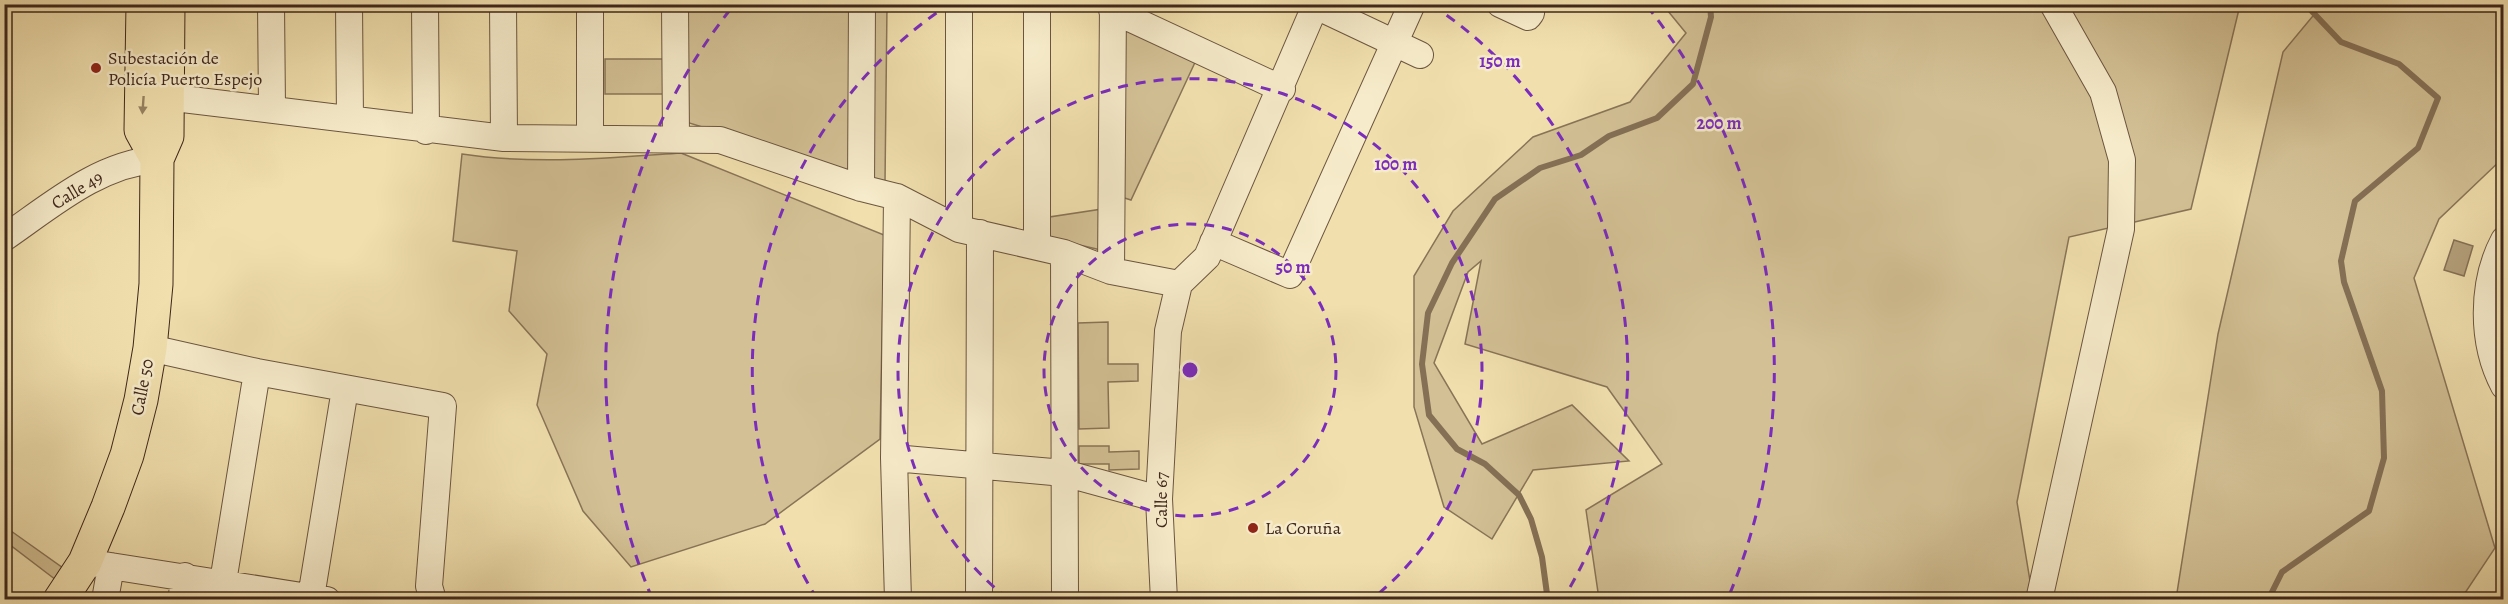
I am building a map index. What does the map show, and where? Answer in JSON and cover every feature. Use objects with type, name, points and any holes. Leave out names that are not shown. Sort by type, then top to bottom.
[{"type":"main road","name":"Calle 50","points":[[143,4],[141,130],[157,159]]},
{"type":"main road","name":"Calle 50","points":[[60,600],[98,564],[127,455],[150,348],[156,284],[157,159],[167,136],[168,4]]},
{"type":"street","points":[[272,4],[272,108]]},
{"type":"street","points":[[349,4],[350,118]]},
{"type":"street","points":[[425,4],[426,131]]},
{"type":"street","points":[[502,4],[504,138]]},
{"type":"street","points":[[590,4],[590,138]]},
{"type":"street","points":[[675,4],[676,139]]},
{"type":"street","points":[[861,188],[862,4]]},
{"type":"street","points":[[959,4],[979,466],[980,600]]},
{"type":"street","points":[[1037,246],[1038,4]]},
{"type":"street","points":[[1214,242],[1290,275],[1412,4]]},
{"type":"street","points":[[1500,4],[1528,16],[1531,13],[1532,4]]},
{"type":"street","points":[[2038,600],[2121,229],[2122,160],[2103,92],[2053,4]]},
{"type":"street","points":[[166,97],[413,126],[426,131],[504,138],[720,140],[861,188],[897,197],[970,231],[1064,253],[1111,272],[1179,284],[1207,257],[1281,89],[1314,5],[1420,55]]},
{"type":"street","points":[[1111,272],[1113,8],[1281,89]]},
{"type":"street","name":"Calle 49","points":[[4,238],[88,180],[132,161],[157,159]]},
{"type":"street","points":[[897,197],[894,458],[898,600]]},
{"type":"street","points":[[2504,240],[2490,279],[2486,312],[2491,351],[2504,387]]},
{"type":"street","points":[[1064,253],[1065,600]]},
{"type":"street","name":"Calle 67","points":[[1164,600],[1159,499],[1162,401],[1168,331],[1179,284]]},
{"type":"street","points":[[150,348],[257,372],[443,406],[429,586],[433,600]]},
{"type":"street","points":[[223,582],[257,372]]},
{"type":"street","points":[[105,600],[98,564],[183,588],[223,582],[268,595],[319,598],[345,389]]},
{"type":"street","points":[[894,458],[1064,473],[1159,499]]},
{"type":"shaded area","points":[[683,5],[887,5],[885,183],[686,122]]},
{"type":"shaded area","points":[[1663,5],[2240,5],[2191,209],[2069,237],[2017,502],[2033,599],[1599,599],[1586,510],[1662,464],[1607,387],[1465,344],[1481,261],[1468,272],[1434,363],[1482,444],[1572,405],[1629,461],[1533,470],[1492,539],[1444,507],[1414,407],[1414,276],[1453,211],[1533,137],[1630,102],[1686,33]]},
{"type":"shaded area","points":[[2322,5],[2503,5],[2503,158],[2439,219],[2414,278],[2495,548],[2461,599],[2176,599],[2218,334],[2283,52]]},
{"type":"shaded area","points":[[1119,24],[1198,56],[1131,200],[1118,196]]},
{"type":"shaded area","points":[[605,59],[666,59],[666,94],[605,94]]},
{"type":"shaded area","points":[[681,153],[884,235],[880,439],[765,524],[631,567],[583,511],[537,405],[547,354],[509,311],[517,251],[453,241],[462,154],[544,160]]},
{"type":"shaded area","points":[[1109,208],[1101,250],[1045,237],[1043,218]]},
{"type":"shaded area","points":[[2454,240],[2473,246],[2464,276],[2444,270]]},
{"type":"shaded area","points":[[1108,322],[1108,364],[1138,364],[1138,381],[1108,382],[1109,428],[1079,429],[1078,323]]},
{"type":"shaded area","points":[[1079,446],[1109,446],[1109,452],[1139,451],[1139,469],[1109,470],[1109,464],[1079,464]]},
{"type":"shaded area","points":[[4,526],[63,568],[56,580],[5,541]]},
{"type":"waterway","points":[[1551,600],[1547,594],[1542,557],[1531,519],[1519,495],[1485,464],[1457,449],[1429,415],[1422,364],[1428,313],[1452,263],[1495,199],[1540,168],[1581,155],[1609,136],[1657,118],[1693,84],[1711,17],[1710,4]]},
{"type":"waterway","points":[[2268,600],[2282,572],[2369,511],[2384,458],[2382,391],[2344,282],[2341,261],[2355,201],[2418,148],[2438,98],[2399,64],[2341,42],[2305,4]]},
{"type":"place","name":"Subestación de Policía Puerto Espejo","points":[[96,68]]},
{"type":"place","name":"La Coruña","points":[[1253,528]]}]
